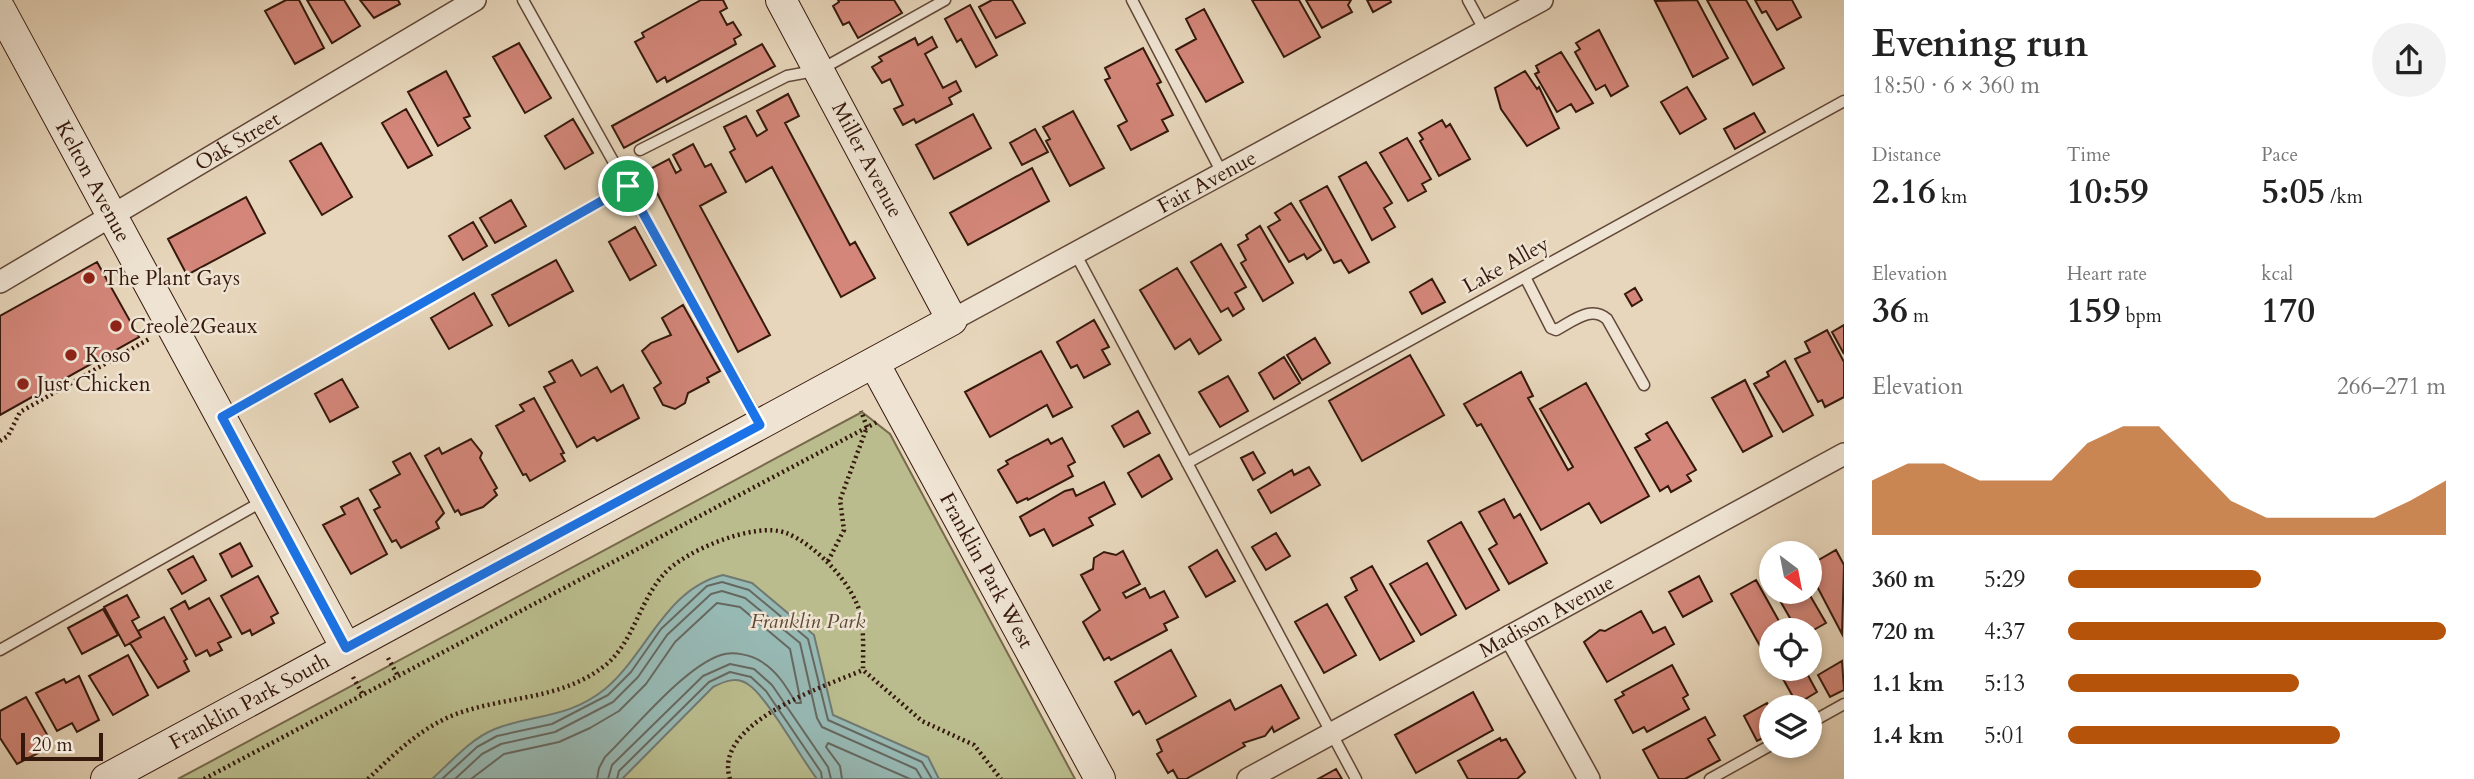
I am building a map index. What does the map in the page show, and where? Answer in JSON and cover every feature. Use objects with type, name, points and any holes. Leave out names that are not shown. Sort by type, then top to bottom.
[{"type":"street","name":"Oak Street","points":[[0,282],[475,0]]},
{"type":"street","name":"Miller Avenue","points":[[781,0],[953,320]]},
{"type":"street","name":"Fair Avenue","points":[[873,363],[1542,0]]},
{"type":"street","name":"Kelton Avenue","points":[[3,9],[267,499],[349,661]]},
{"type":"street","name":"Franklin Park South","points":[[106,779],[349,661],[873,363]]},
{"type":"street","name":"Franklin Park West","points":[[873,363],[1100,779]]},
{"type":"street","name":"Madison Avenue","points":[[1248,779],[1844,454]]},
{"type":"street","points":[[1510,636],[1589,779]]},
{"type":"lane","points":[[523,0],[760,425]]},
{"type":"lane","points":[[640,150],[787,76],[820,70],[945,0]]},
{"type":"lane","points":[[1132,0],[1222,173]]},
{"type":"lane","points":[[1468,0],[1485,31]]},
{"type":"lane","name":"Lake Alley","points":[[1187,463],[1844,102]]},
{"type":"lane","points":[[222,417],[628,186]]},
{"type":"lane","points":[[1075,253],[1356,779]]},
{"type":"lane","points":[[1525,277],[1551,328],[1556,330],[1591,312],[1600,313],[1607,319],[1644,386]]},
{"type":"lane","points":[[0,650],[267,499]]},
{"type":"lane","points":[[1822,716],[1844,704]]},
{"type":"lane","points":[[1710,779],[1759,752]]},
{"type":"path","points":[[0,441],[8,436],[20,412],[150,338]]},
{"type":"path","points":[[828,561],[844,530],[840,500],[867,427],[861,411]]},
{"type":"path","points":[[204,779],[899,411]]},
{"type":"path","points":[[368,779],[430,726],[463,712],[559,691],[604,667],[623,644],[664,574],[690,553],[722,540],[753,532],[785,532],[828,561],[851,592],[861,617],[863,670],[922,721],[974,744],[1001,779]]},
{"type":"path","points":[[384,652],[398,676]]},
{"type":"path","points":[[349,661],[363,695]]},
{"type":"path","points":[[730,779],[726,767],[731,748],[743,732],[758,719],[863,670]]},
{"type":"green space","name":"Franklin Park","points":[[862,412],[890,434],[1075,779],[178,779]]},
{"type":"water","points":[[723,575],[752,583],[814,635],[833,715],[928,757],[939,779],[817,779],[765,702],[749,685],[736,680],[713,687],[622,779],[432,779],[461,751],[486,733],[509,724],[564,711],[591,699],[620,675],[671,608],[703,582]]},
{"type":"building","points":[[286,0],[299,0],[324,48],[295,64],[265,11]]},
{"type":"building","points":[[307,0],[344,0],[360,26],[332,43]]},
{"type":"building","points":[[360,0],[398,0],[400,4],[374,18]]},
{"type":"building","points":[[701,0],[723,0],[727,8],[720,12],[727,25],[733,22],[741,35],[734,39],[736,44],[667,82],[665,77],[657,82],[635,42],[644,37],[642,33]]},
{"type":"building","points":[[838,0],[894,0],[902,13],[858,38],[849,22],[843,25],[833,6]]},
{"type":"building","points":[[992,0],[1012,0],[1025,23],[996,38],[979,7]]},
{"type":"building","points":[[1252,0],[1299,0],[1320,37],[1284,57]]},
{"type":"building","points":[[1306,0],[1351,0],[1348,5],[1352,12],[1322,28]]},
{"type":"building","points":[[1367,0],[1390,0],[1391,2],[1373,12]]},
{"type":"building","points":[[1697,0],[1728,58],[1693,77],[1655,1]]},
{"type":"building","points":[[1707,0],[1746,0],[1784,68],[1753,85]]},
{"type":"building","points":[[1755,0],[1792,0],[1801,17],[1777,30],[1766,11],[1762,13]]},
{"type":"building","points":[[970,5],[997,55],[976,67],[961,39],[957,42],[945,19]]},
{"type":"building","points":[[1204,9],[1243,82],[1206,102],[1176,50],[1196,39],[1186,19]]},
{"type":"building","points":[[1599,30],[1628,86],[1611,96],[1605,85],[1596,90],[1575,52],[1580,49],[1576,43]]},
{"type":"building","points":[[932,37],[937,47],[925,54],[943,88],[956,81],[961,91],[949,98],[952,104],[916,123],[914,119],[903,125],[894,109],[903,105],[890,79],[882,83],[872,67],[882,61],[879,57],[915,38],[918,45]]},
{"type":"building","points":[[519,43],[551,98],[525,113],[493,57]]},
{"type":"building","points":[[762,44],[775,66],[624,148],[612,126]]},
{"type":"building","points":[[1143,48],[1161,82],[1157,84],[1173,115],[1162,120],[1168,131],[1131,150],[1118,126],[1127,121],[1105,80],[1110,78],[1105,68]]},
{"type":"building","points":[[1561,52],[1593,103],[1576,112],[1571,104],[1557,112],[1535,74],[1539,72],[1536,66]]},
{"type":"building","points":[[446,71],[470,116],[464,118],[470,128],[438,146],[408,92]]},
{"type":"building","points":[[1525,71],[1537,89],[1539,87],[1559,128],[1527,146],[1501,109],[1495,88]]},
{"type":"building","points":[[1687,87],[1706,119],[1680,134],[1661,102]]},
{"type":"building","points":[[788,94],[799,116],[785,123],[850,245],[855,242],[875,278],[841,297],[772,167],[746,182],[730,152],[735,149],[724,127],[746,116],[757,136],[767,130],[757,111]]},
{"type":"building","points":[[406,109],[432,155],[408,168],[382,123]]},
{"type":"building","points":[[1073,111],[1104,168],[1070,186],[1046,141],[1050,139],[1043,127]]},
{"type":"building","points":[[1754,113],[1765,132],[1735,149],[1724,129]]},
{"type":"building","points":[[973,114],[991,148],[934,179],[916,145]]},
{"type":"building","points":[[573,119],[593,153],[565,169],[545,136]]},
{"type":"building","points":[[1442,120],[1446,127],[1450,124],[1470,159],[1439,176],[1420,141],[1423,139],[1419,133]]},
{"type":"building","points":[[1035,129],[1048,152],[1022,165],[1010,143]]},
{"type":"building","points":[[1407,138],[1431,179],[1422,184],[1426,191],[1408,201],[1380,153]]},
{"type":"building","points":[[321,143],[352,197],[322,215],[290,161]]},
{"type":"building","points":[[693,144],[705,167],[711,164],[726,192],[700,206],[770,335],[738,352],[656,191],[648,196],[637,176],[669,159],[676,173],[681,170],[673,155]]},
{"type":"building","points":[[1366,162],[1392,203],[1384,208],[1395,227],[1372,240],[1339,177]]},
{"type":"building","points":[[1032,168],[1049,201],[968,245],[950,213]]},
{"type":"building","points":[[1327,186],[1369,262],[1349,273],[1341,260],[1334,263],[1300,201]]},
{"type":"building","points":[[246,197],[265,233],[187,275],[168,239]]},
{"type":"building","points":[[511,200],[526,226],[495,243],[480,218]]},
{"type":"building","points":[[1291,203],[1321,250],[1307,259],[1304,254],[1289,262],[1268,227],[1280,220],[1275,213]]},
{"type":"building","points":[[473,222],[487,246],[463,260],[449,236]]},
{"type":"building","points":[[1260,226],[1293,283],[1263,301],[1241,263],[1246,260],[1238,245],[1248,239],[1246,235]]},
{"type":"building","points":[[635,227],[656,265],[630,280],[609,242]]},
{"type":"building","points":[[1221,244],[1246,287],[1235,293],[1244,309],[1233,316],[1228,308],[1221,312],[1191,262]]},
{"type":"building","points":[[556,260],[573,291],[509,326],[492,295]]},
{"type":"building","points":[[97,262],[139,337],[0,415],[0,316]]},
{"type":"building","points":[[1177,268],[1221,340],[1199,354],[1190,339],[1175,349],[1140,290]]},
{"type":"building","points":[[1432,279],[1445,302],[1422,314],[1410,292]]},
{"type":"building","points":[[1635,288],[1642,300],[1632,306],[1625,294]]},
{"type":"building","points":[[474,293],[492,325],[449,349],[431,318]]},
{"type":"building","points":[[683,305],[720,371],[707,378],[709,382],[688,393],[685,403],[675,409],[663,405],[654,388],[661,383],[642,351],[651,343],[671,335],[662,318]]},
{"type":"building","points":[[1094,320],[1109,347],[1102,350],[1110,364],[1084,378],[1077,365],[1071,368],[1057,342]]},
{"type":"building","points":[[1844,325],[1844,354],[1832,332]]},
{"type":"building","points":[[1827,330],[1844,362],[1844,397],[1825,407],[1822,400],[1818,402],[1795,359],[1810,352],[1805,342]]},
{"type":"building","points":[[1315,338],[1330,363],[1302,380],[1287,355]]},
{"type":"building","points":[[1041,351],[1072,407],[1053,417],[1047,405],[990,437],[965,392]]},
{"type":"building","points":[[1410,355],[1444,415],[1362,461],[1329,401]]},
{"type":"building","points":[[1284,357],[1300,383],[1274,399],[1259,373]]},
{"type":"building","points":[[572,360],[581,376],[597,367],[611,392],[623,385],[639,418],[597,441],[594,437],[577,447],[544,387],[555,382],[549,372]]},
{"type":"building","points":[[1785,361],[1813,415],[1783,432],[1754,384],[1769,376],[1767,372]]},
{"type":"building","points":[[1521,372],[1533,396],[1528,398],[1568,470],[1573,467],[1540,409],[1586,383],[1649,496],[1601,523],[1589,503],[1541,530],[1481,424],[1477,426],[1464,404]]},
{"type":"building","points":[[1228,376],[1248,411],[1220,427],[1199,392]]},
{"type":"building","points":[[342,379],[358,407],[330,422],[315,394]]},
{"type":"building","points":[[1745,380],[1772,436],[1743,452],[1712,398]]},
{"type":"building","points":[[534,398],[564,453],[561,454],[565,461],[530,481],[526,474],[523,475],[496,426],[524,411],[520,405]]},
{"type":"building","points":[[1138,411],[1150,433],[1124,447],[1112,426]]},
{"type":"building","points":[[1667,422],[1696,470],[1687,475],[1691,481],[1671,492],[1668,486],[1660,491],[1635,448],[1650,440],[1646,434]]},
{"type":"building","points":[[1062,438],[1075,462],[1068,466],[1073,476],[1017,503],[998,470],[1008,464],[1006,461],[1048,439],[1051,444]]},
{"type":"building","points":[[471,439],[482,453],[480,458],[497,488],[494,490],[497,495],[483,507],[461,515],[458,510],[455,512],[425,456],[439,448],[442,454]]},
{"type":"building","points":[[1253,452],[1265,473],[1253,480],[1241,458]]},
{"type":"building","points":[[410,453],[444,513],[436,522],[439,528],[401,548],[396,540],[392,542],[374,510],[380,507],[370,490],[400,474],[393,462]]},
{"type":"building","points":[[1159,455],[1172,479],[1142,497],[1128,473]]},
{"type":"building","points":[[1309,467],[1320,485],[1271,513],[1258,490],[1292,470],[1294,475]]},
{"type":"building","points":[[1104,482],[1115,504],[1089,518],[1093,525],[1053,546],[1044,529],[1030,536],[1020,517],[1065,491],[1073,489],[1076,496]]},
{"type":"building","points":[[358,498],[387,554],[351,574],[323,525],[345,514],[341,507]]},
{"type":"building","points":[[1504,499],[1514,518],[1520,514],[1547,563],[1509,584],[1489,549],[1497,544],[1479,512]]},
{"type":"building","points":[[1461,522],[1499,590],[1466,609],[1428,541]]},
{"type":"building","points":[[1276,533],[1290,556],[1266,570],[1252,547]]},
{"type":"building","points":[[240,543],[252,566],[232,577],[220,554]]},
{"type":"building","points":[[1217,550],[1235,581],[1206,597],[1189,567]]},
{"type":"building","points":[[1836,550],[1844,565],[1842,634],[1822,596],[1822,558]]},
{"type":"building","points":[[1123,551],[1140,584],[1123,593],[1126,598],[1145,588],[1150,598],[1164,591],[1178,617],[1164,624],[1167,630],[1111,660],[1109,657],[1104,660],[1083,622],[1100,610],[1081,575],[1093,569],[1094,558],[1104,552],[1116,555]]},
{"type":"building","points":[[193,556],[206,580],[182,594],[168,570]]},
{"type":"building","points":[[1427,563],[1456,615],[1421,635],[1390,584]]},
{"type":"building","points":[[1372,566],[1414,641],[1380,660],[1345,597],[1357,590],[1351,578]]},
{"type":"building","points":[[258,576],[278,613],[271,617],[274,623],[252,635],[250,630],[242,634],[221,596]]},
{"type":"building","points":[[1699,576],[1712,601],[1683,617],[1669,592]]},
{"type":"building","points":[[1756,580],[1759,585],[1759,604],[1769,604],[1777,618],[1759,618],[1759,644],[1731,594]]},
{"type":"building","points":[[127,595],[139,617],[132,621],[141,637],[125,646],[104,607]]},
{"type":"building","points":[[209,598],[231,637],[218,643],[222,650],[210,656],[207,650],[196,656],[171,609],[185,601],[189,609]]},
{"type":"building","points":[[1327,604],[1356,655],[1324,673],[1295,622]]},
{"type":"building","points":[[1782,604],[1815,604],[1826,623],[1822,625],[1822,618],[1790,618]]},
{"type":"building","points":[[103,609],[118,635],[82,654],[68,628]]},
{"type":"building","points":[[1641,611],[1653,633],[1665,627],[1674,644],[1607,682],[1584,642],[1600,630],[1605,631]]},
{"type":"building","points":[[164,617],[187,659],[184,661],[189,671],[158,688],[130,643],[141,637],[138,631]]},
{"type":"building","points":[[1171,650],[1196,696],[1146,724],[1139,711],[1133,715],[1115,682]]},
{"type":"building","points":[[128,655],[148,695],[113,715],[89,676]]},
{"type":"building","points":[[1842,661],[1844,690],[1830,697],[1821,681],[1822,673]]},
{"type":"building","points":[[1672,665],[1688,695],[1683,698],[1689,709],[1647,732],[1644,727],[1633,733],[1615,700],[1624,695],[1622,692]]},
{"type":"building","points":[[79,676],[99,720],[77,732],[72,723],[57,731],[36,693],[64,679],[66,683]]},
{"type":"building","points":[[1784,681],[1811,681],[1817,692],[1812,695],[1792,695]]},
{"type":"building","points":[[1281,685],[1299,718],[1274,732],[1272,727],[1265,736],[1243,743],[1245,746],[1186,779],[1178,779],[1173,770],[1168,773],[1157,754],[1162,751],[1157,740],[1230,700],[1235,710]]},
{"type":"building","points":[[1473,692],[1493,730],[1416,773],[1395,735]]},
{"type":"building","points":[[26,697],[49,738],[42,742],[46,749],[17,764],[0,738],[0,711]]},
{"type":"building","points":[[1759,708],[1759,740],[1757,741],[1744,716]]},
{"type":"building","points":[[1705,717],[1715,735],[1708,739],[1720,760],[1685,779],[1659,779],[1643,750]]},
{"type":"building","points":[[1500,738],[1501,741],[1506,739],[1525,772],[1517,779],[1468,779],[1458,761]]},
{"type":"building","points":[[1336,769],[1342,779],[1318,779]]},
{"type":"place","name":"The Plant Gays","points":[[89,278]]},
{"type":"place","name":"Creole2Geaux","points":[[116,326]]},
{"type":"place","name":"Koso","points":[[71,355]]},
{"type":"place","name":"Just Chicken","points":[[23,384]]},
{"type":"route","points":[[628,186],[760,425],[346,648],[222,417],[628,186]]}]
